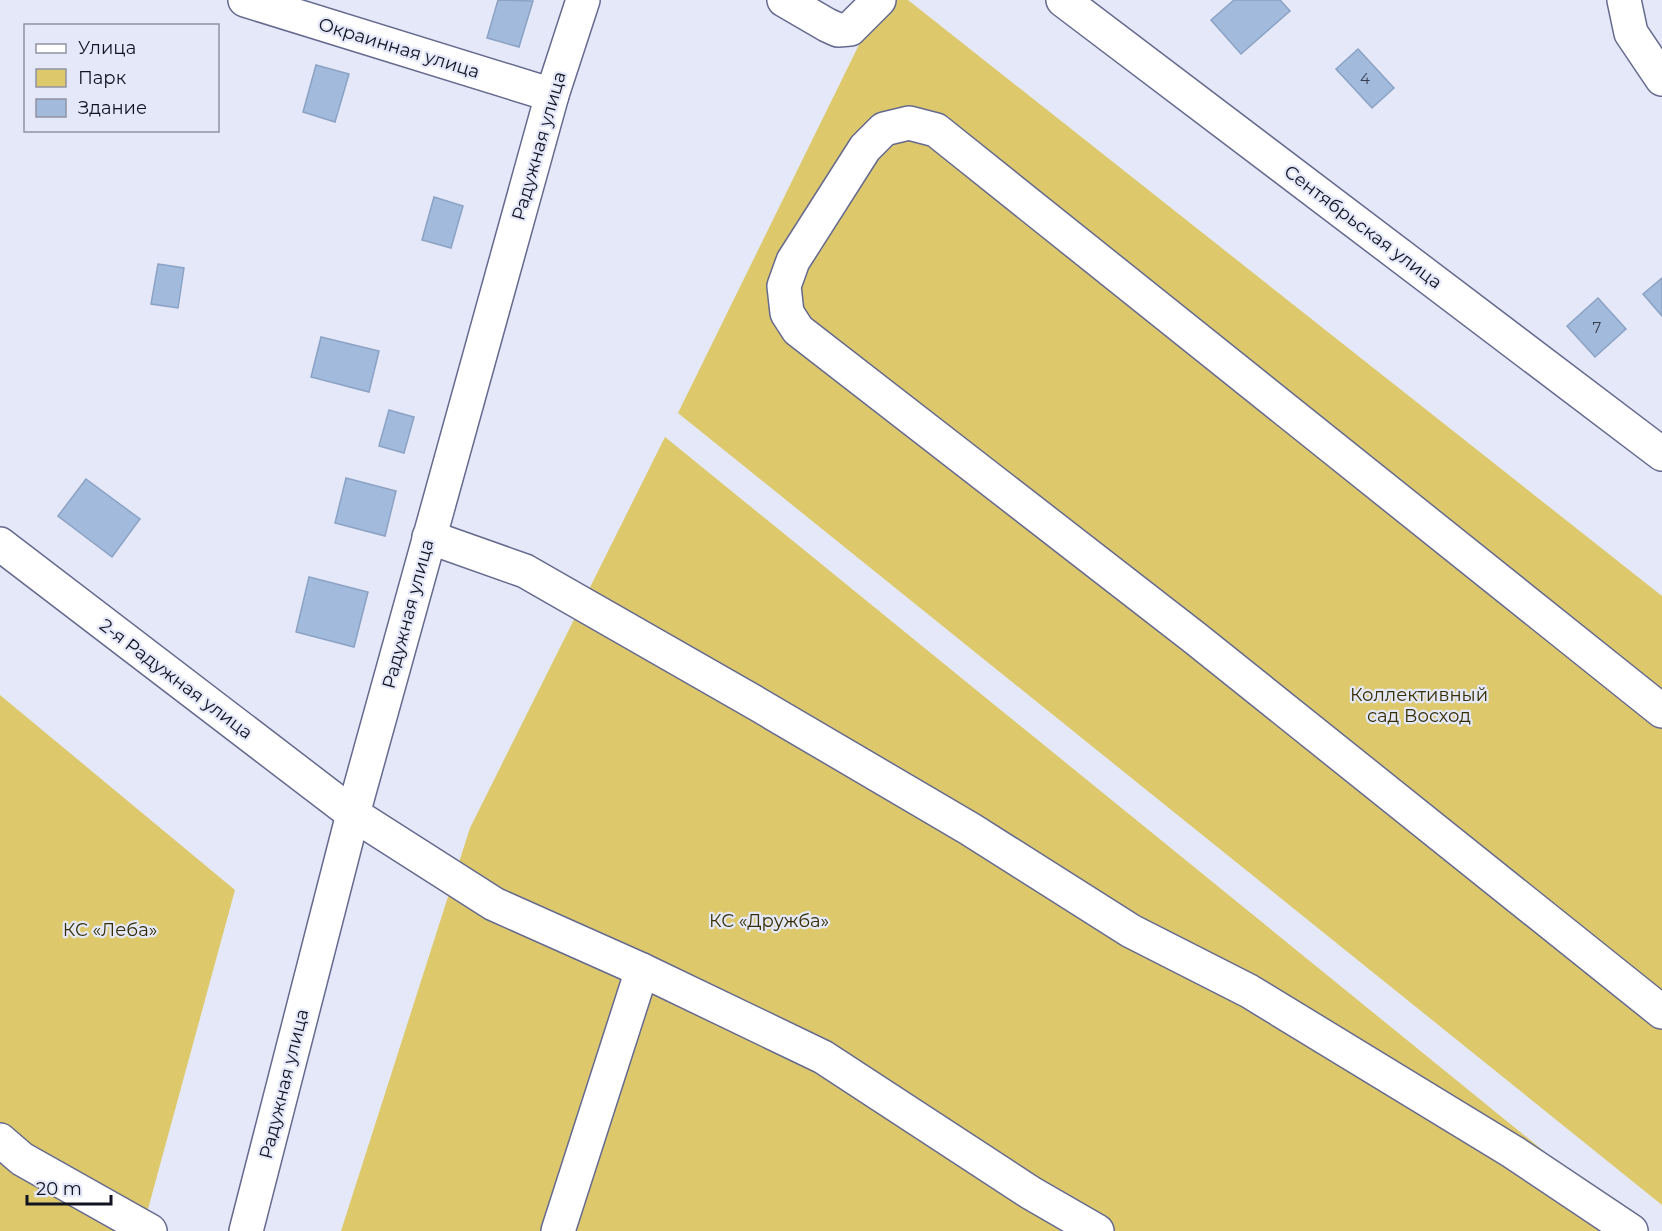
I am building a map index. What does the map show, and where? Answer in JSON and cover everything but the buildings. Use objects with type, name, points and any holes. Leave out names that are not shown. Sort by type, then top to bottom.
[{"type":"street","name":"Окраинная улица","points":[[245,0],[552,95]]},
{"type":"street","name":"Радужная улица","points":[[246,1231],[353,814],[552,95],[583,0]]},
{"type":"street","points":[[784,0],[838,30],[850,29],[879,0]]},
{"type":"street","name":"Сентябрьская улица","points":[[1063,0],[1662,454]]},
{"type":"street","points":[[1624,0],[1631,33],[1662,79]]},
{"type":"street","points":[[1662,711],[936,130],[909,123],[884,129],[865,148],[793,261],[784,286],[787,313],[798,330],[1195,638],[1662,1012]]},
{"type":"street","points":[[429,537],[525,570],[759,705],[970,829],[1131,931],[1249,991],[1513,1152],[1631,1231]]},
{"type":"street","name":"2-я Радужная улица","points":[[0,544],[353,814],[494,904],[642,970],[823,1058],[1031,1193],[1096,1231]]},
{"type":"street","points":[[566,1228],[642,970]]},
{"type":"street","points":[[0,1140],[22,1160],[150,1231]]},
{"type":"green space","name":"Коллективный сад Восход","points":[[881,0],[908,0],[1662,596],[1662,1205],[678,413]]},
{"type":"green space","name":"КС «Дружба»","points":[[665,437],[1642,1231],[341,1231],[470,828]]},
{"type":"green space","name":"КС «Леба»","points":[[0,695],[235,890],[142,1231],[0,1231]]}]
